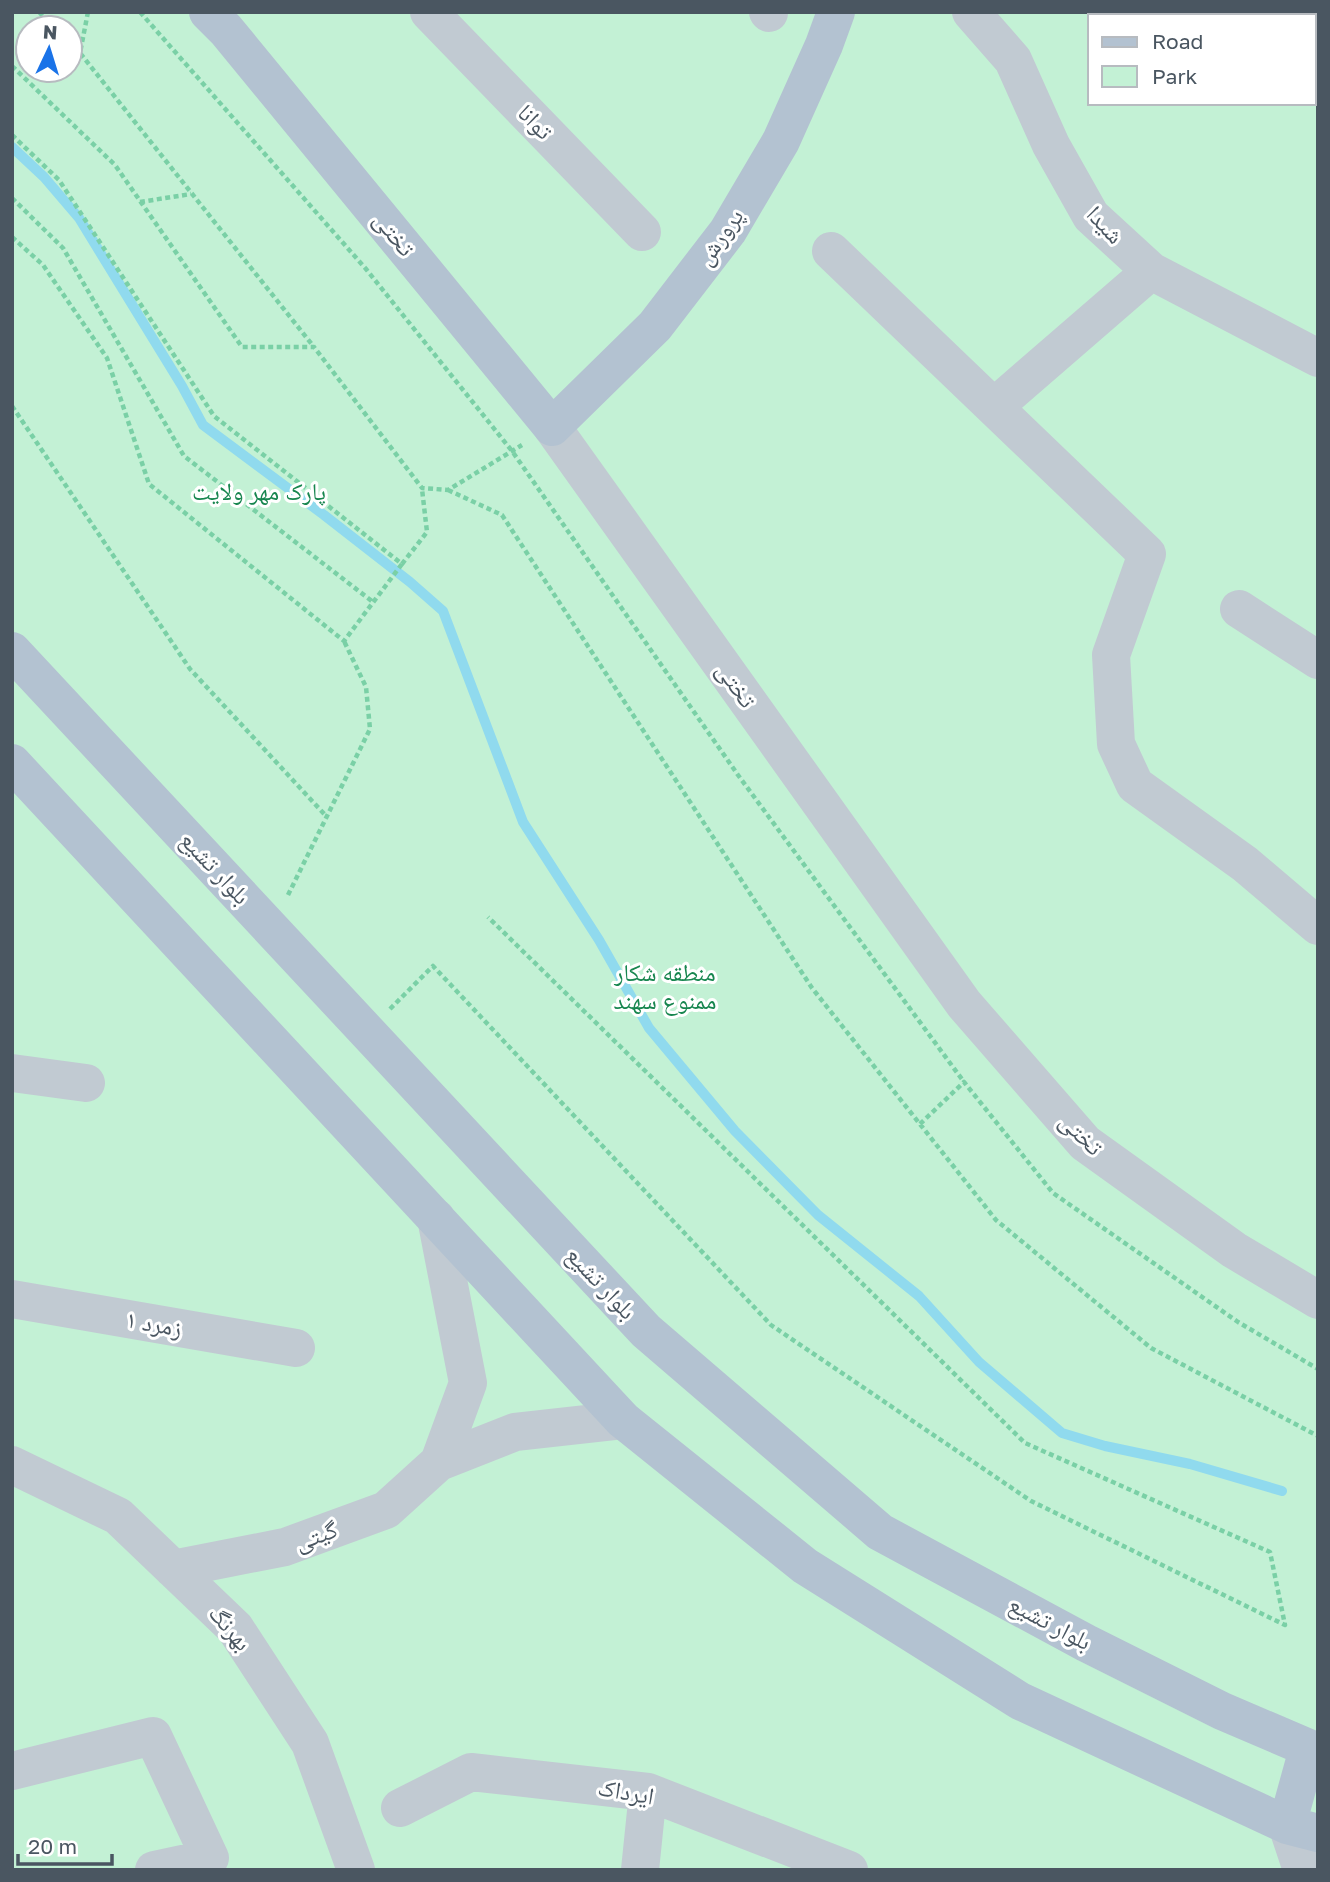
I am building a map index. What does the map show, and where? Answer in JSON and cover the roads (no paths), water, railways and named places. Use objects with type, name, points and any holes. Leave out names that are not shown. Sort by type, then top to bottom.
[{"type":"main road","name":"تختی","points":[[208,12],[235,41],[552,427]]},
{"type":"main road","name":"پرورش","points":[[552,427],[655,326],[727,231],[781,141],[836,12]]},
{"type":"main road","name":"بلوار تشیع","points":[[12,651],[646,1331],[880,1532],[1098,1649],[1222,1711],[1313,1750]]},
{"type":"main road","points":[[12,763],[623,1420],[805,1566],[1020,1701],[1302,1829],[1313,1750]]},
{"type":"street","name":"توانا","points":[[429,12],[642,232]]},
{"type":"street","name":"شیدا","points":[[971,12],[1013,60],[1051,145],[1091,216],[1151,271],[1318,358]]},
{"type":"street","points":[[831,251],[1147,554],[1111,655],[1116,744],[1135,785],[1245,863],[1318,926]]},
{"type":"street","points":[[994,407],[1151,271]]},
{"type":"street","name":"تختی","points":[[552,427],[964,1004],[1085,1143],[1234,1250],[1318,1300]]},
{"type":"street","points":[[1239,609],[1318,660]]},
{"type":"street","points":[[12,1073],[86,1083]]},
{"type":"street","name":"گیتی","points":[[436,1218],[468,1383],[439,1462]]},
{"type":"street","name":"زمرد ۱","points":[[12,1299],[296,1348]]},
{"type":"street","name":"گیتی","points":[[173,1569],[285,1547],[386,1510],[439,1462],[515,1432],[623,1420]]},
{"type":"street","name":"بهرنگ","points":[[12,1465],[118,1516],[235,1628],[310,1743],[356,1870]]},
{"type":"street","points":[[12,1771],[153,1736],[210,1858],[154,1870]]},
{"type":"street","name":"ایرداک","points":[[400,1808],[471,1772],[648,1792],[849,1870]]},
{"type":"street","points":[[640,1870],[648,1792]]},
{"type":"street","points":[[1302,1829],[1302,1870]]},
{"type":"waterway","points":[[12,147],[44,177],[79,218],[203,425],[324,515],[443,611],[523,822],[599,940],[649,1028],[735,1131],[818,1215],[919,1296],[979,1362],[1062,1433],[1105,1446],[1190,1464],[1282,1491]]},
{"type":"park label","name":"پارک مهر ولایت","points":[[259,492]]},
{"type":"park label","name":"منطقه شکار ممنوع سهند","points":[[665,987]]}]
